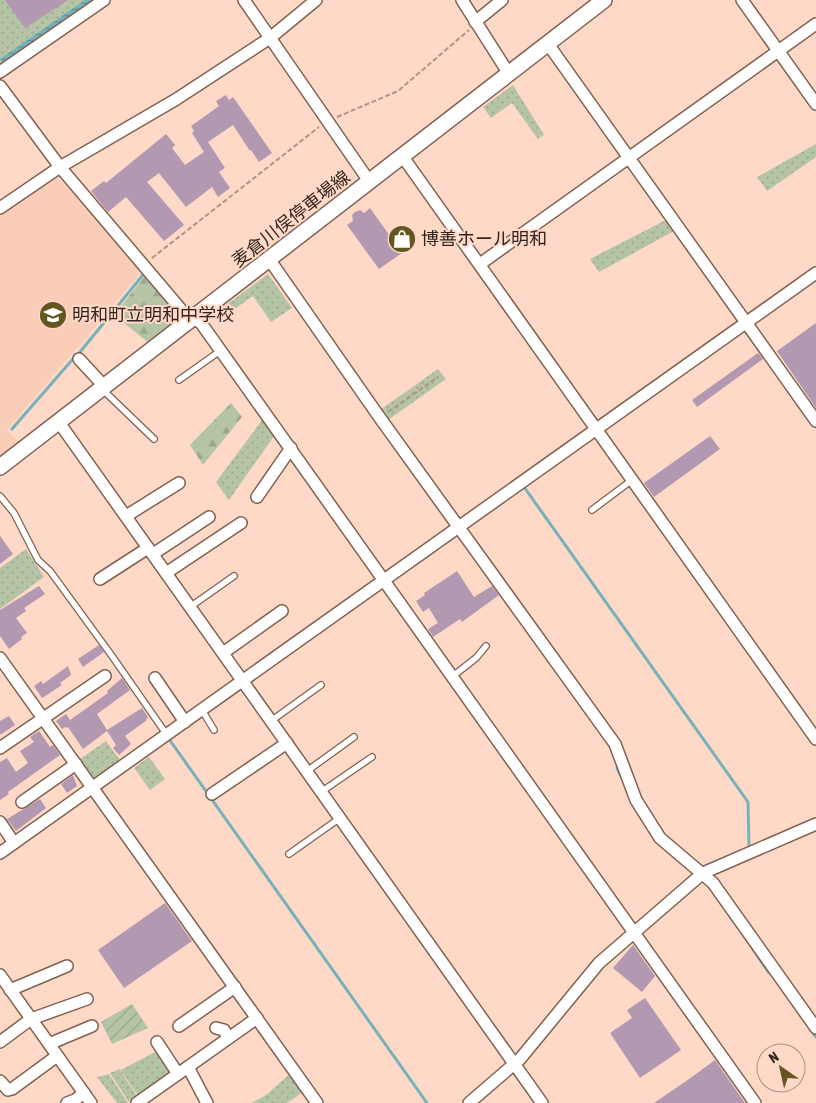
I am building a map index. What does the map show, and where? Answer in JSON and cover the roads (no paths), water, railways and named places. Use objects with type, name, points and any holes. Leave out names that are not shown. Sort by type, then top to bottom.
[{"type":"main road","name":"麦倉川俣停車場線","points":[[0,467],[604,0]]},
{"type":"street","points":[[0,72],[104,0]]},
{"type":"street","points":[[244,0],[369,181]]},
{"type":"street","points":[[2,202],[175,100],[270,38],[316,0]]},
{"type":"street","points":[[462,0],[509,74]]},
{"type":"street","points":[[475,22],[502,0]]},
{"type":"street","points":[[742,0],[816,104]]},
{"type":"street","points":[[480,264],[816,24]]},
{"type":"street","points":[[548,44],[816,421]]},
{"type":"street","points":[[0,86],[60,168],[184,313],[201,323],[756,1103]]},
{"type":"street","points":[[403,157],[816,739]]},
{"type":"street","points":[[269,259],[380,418],[615,744],[636,800],[660,838],[713,883],[816,1028]]},
{"type":"street","points":[[0,853],[816,273]]},
{"type":"street","points":[[79,359],[103,387]]},
{"type":"street","points":[[58,421],[542,1103]]},
{"type":"street","points":[[257,497],[291,448]]},
{"type":"street","points":[[126,516],[179,483]]},
{"type":"street","points":[[100,579],[209,516]]},
{"type":"street","points":[[166,573],[240,523]]},
{"type":"street","points":[[223,652],[282,611]]},
{"type":"street","points":[[0,658],[317,1103]]},
{"type":"street","points":[[0,748],[105,676]]},
{"type":"street","points":[[155,678],[185,722]]},
{"type":"street","points":[[212,794],[287,743]]},
{"type":"street","points":[[22,802],[76,764]]},
{"type":"street","points":[[0,822],[14,843]]},
{"type":"street","points":[[469,1103],[520,1059],[599,963],[702,873],[816,824]]},
{"type":"street","points":[[10,990],[67,966]]},
{"type":"street","points":[[0,975],[91,1103]]},
{"type":"street","points":[[179,1026],[235,987]]},
{"type":"street","points":[[0,1042],[31,1019],[86,1000]]},
{"type":"street","points":[[136,1103],[256,1018]]},
{"type":"street","points":[[49,1044],[92,1026]]},
{"type":"street","points":[[216,1028],[224,1030],[228,1038]]},
{"type":"street","points":[[156,1042],[178,1074]]},
{"type":"street","points":[[0,1081],[8,1090],[12,1089],[57,1056]]},
{"type":"street","points":[[188,1067],[207,1103]]},
{"type":"street","points":[[67,1103],[84,1093]]},
{"type":"lane","points":[[179,380],[221,350]]},
{"type":"lane","points":[[103,387],[154,439]]},
{"type":"lane","points":[[592,510],[632,480]]},
{"type":"lane","points":[[0,496],[14,513],[38,560],[50,571],[101,640],[167,735]]},
{"type":"lane","points":[[190,607],[234,576]]},
{"type":"lane","points":[[453,676],[476,658],[486,646]]},
{"type":"lane","points":[[271,721],[321,685]]},
{"type":"lane","points":[[202,710],[214,730]]},
{"type":"lane","points":[[306,771],[354,738]]},
{"type":"lane","points":[[321,792],[372,756]]},
{"type":"lane","points":[[289,854],[340,818]]},
{"type":"water","points":[[85,0],[93,0],[3,63],[0,59]]},
{"type":"waterway","points":[[12,429],[80,352],[143,275]]},
{"type":"waterway","points":[[524,487],[748,802],[749,848]]},
{"type":"waterway","points":[[173,737],[169,739],[427,1103]]},
{"type":"waterway","points":[[617,768],[622,778]]},
{"type":"waterway","points":[[751,946],[769,973]]},
{"type":"waterway","points":[[810,1029],[816,1037]]},
{"type":"place","name":"博善ホール明和","points":[[402,239]]},
{"type":"place","name":"明和町立明和中学校","points":[[53,315]]}]
